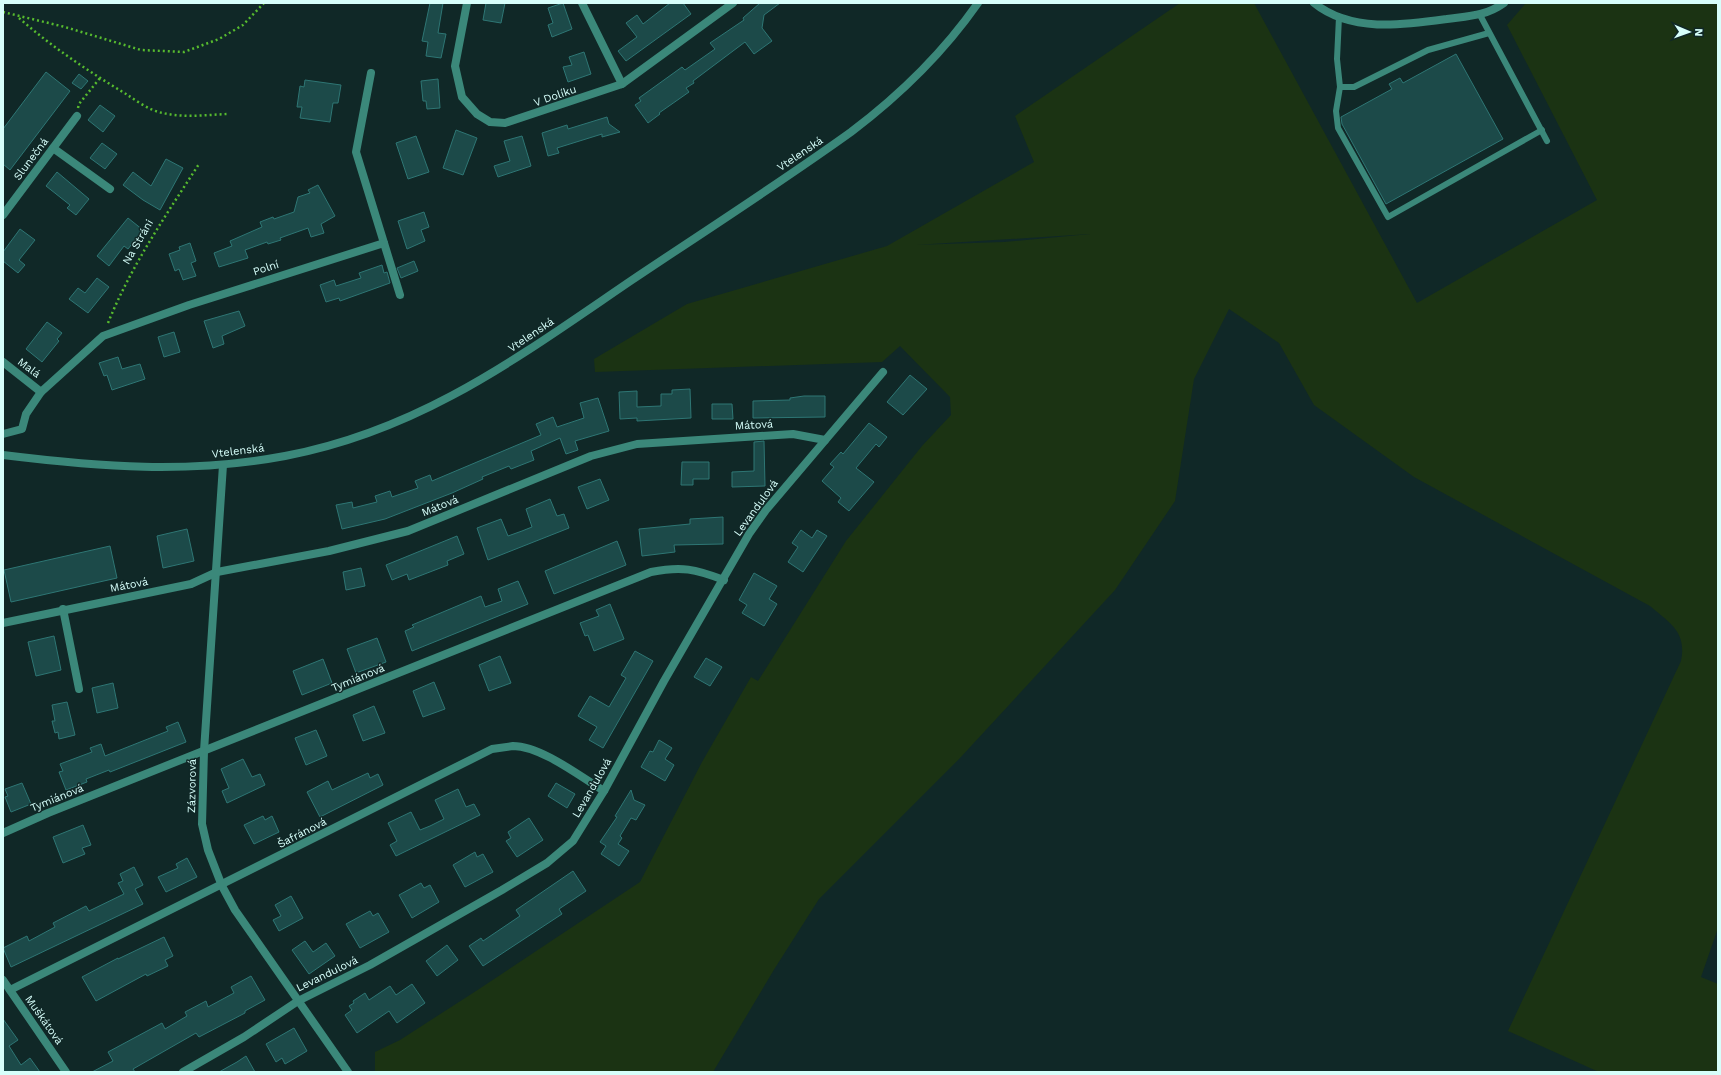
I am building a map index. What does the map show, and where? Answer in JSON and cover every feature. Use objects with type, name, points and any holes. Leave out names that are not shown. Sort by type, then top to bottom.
[{"type":"street","name":"V Dolíku","points":[[467,3],[455,66],[462,97],[467,105],[477,114],[490,122],[505,123],[518,120],[622,84],[734,3]]},
{"type":"street","points":[[582,3],[622,84]]},
{"type":"street","name":"Vtelenská","points":[[3,455],[70,463],[130,467],[186,467],[223,465],[286,456],[314,449],[374,431],[430,408],[498,370],[852,132],[893,98],[931,61],[978,3]]},
{"type":"street","points":[[1314,3],[1339,17],[1369,24],[1388,25],[1411,24],[1480,15],[1493,11],[1504,3]]},
{"type":"street","points":[[371,74],[356,152],[400,295]]},
{"type":"street","name":"Slunečná","points":[[3,214],[77,116]]},
{"type":"street","points":[[53,148],[110,189]]},
{"type":"street","name":"Polní","points":[[103,336],[204,300],[384,243]]},
{"type":"street","points":[[3,434],[22,430],[26,414],[41,392],[103,336]]},
{"type":"street","name":"Malá","points":[[3,362],[41,392]]},
{"type":"street","name":"Levandulová","points":[[183,1072],[244,1037],[298,1001],[370,965],[547,863],[573,841],[604,791],[664,681],[724,580],[749,534],[762,516],[883,372]]},
{"type":"street","name":"Mátová","points":[[3,623],[62,609],[191,584],[217,572],[329,551],[408,531],[591,456],[637,444],[793,434],[825,440]]},
{"type":"street","name":"Zázvorová","points":[[223,465],[204,752],[202,824],[208,850],[222,886],[234,910],[346,1070]]},
{"type":"street","name":"Tymiánová","points":[[3,833],[652,572],[674,568],[698,570],[724,580]]},
{"type":"street","points":[[62,609],[79,689]]},
{"type":"street","name":"Šafránová","points":[[10,990],[222,886],[492,750],[514,746],[532,750],[555,761],[604,791]]},
{"type":"street","name":"Muškátová","points":[[3,980],[66,1072]]},
{"type":"lane","points":[[1480,15],[1547,140]]},
{"type":"lane","points":[[1339,17],[1337,58],[1340,88],[1336,111],[1338,128],[1388,217],[1542,130]]},
{"type":"lane","points":[[1340,88],[1354,87],[1428,50],[1489,33]]},
{"type":"path","points":[[3,12],[65,27],[141,50],[184,52],[219,39],[243,25],[264,3]]},
{"type":"path","points":[[19,17],[46,42],[100,78],[143,104],[162,113],[185,115],[227,114]]},
{"type":"path","points":[[77,116],[79,104],[100,78]]},
{"type":"path","name":"Na Stráni","points":[[103,336],[116,303],[150,241],[199,164]]},
{"type":"green space","points":[[1180,3],[1254,3],[1417,303],[1597,200],[1507,25],[1526,3],[1718,3],[1718,928],[1701,977],[1718,984],[1718,1072],[1599,1072],[1508,1031],[1681,661],[1682,643],[1679,635],[1670,623],[1650,606],[1414,477],[1314,405],[1279,343],[1229,309],[1194,379],[1175,501],[1115,590],[960,758],[819,899],[775,968],[713,1072],[375,1072],[375,1052],[400,1040],[640,882],[702,762],[751,677],[758,681],[846,541],[922,446],[951,415],[950,397],[900,346],[882,362],[595,372],[594,359],[687,304],[887,246],[1034,162],[1015,116]],"holes":[[[1090,234],[1004,242],[916,245]]]},
{"type":"building","points":[[430,3],[443,3],[438,33],[446,34],[441,58],[426,56],[428,42],[422,41]]},
{"type":"building","points":[[486,3],[505,3],[501,23],[483,20]]},
{"type":"building","points":[[563,3],[572,29],[552,37],[548,25],[553,23],[548,8]]},
{"type":"building","points":[[670,3],[683,3],[691,14],[626,61],[618,51],[637,37],[626,23],[637,15],[643,24]]},
{"type":"building","points":[[760,3],[780,3],[764,15],[762,28],[772,41],[754,54],[745,42],[693,81],[694,83],[686,88],[689,92],[659,113],[660,114],[648,123],[635,105],[641,101],[639,98],[682,67],[685,70],[715,49],[710,43],[744,20],[743,18]]},
{"type":"building","points":[[584,52],[591,74],[568,82],[563,67],[572,65],[569,57]]},
{"type":"building","points":[[1456,54],[1503,139],[1386,204],[1342,124],[1341,117],[1392,89],[1389,84],[1400,78],[1403,83]]},
{"type":"building","points":[[46,72],[70,91],[10,170],[3,164],[3,129]]},
{"type":"building","points":[[79,74],[88,81],[81,89],[72,83]]},
{"type":"building","points":[[438,79],[440,108],[427,109],[426,101],[423,101],[421,81]]},
{"type":"building","points":[[305,80],[341,85],[338,103],[333,103],[330,122],[300,118],[302,107],[297,107],[300,86],[304,87]]},
{"type":"building","points":[[100,105],[115,116],[103,132],[88,120]]},
{"type":"building","points":[[607,117],[609,124],[620,132],[602,137],[602,134],[557,148],[559,153],[548,156],[542,133],[567,125],[568,129]]},
{"type":"building","points":[[456,130],[477,138],[463,175],[443,168]]},
{"type":"building","points":[[416,136],[429,172],[408,179],[396,143]]},
{"type":"building","points":[[522,136],[531,166],[498,177],[494,166],[510,161],[504,141]]},
{"type":"building","points":[[102,143],[117,154],[105,169],[90,158]]},
{"type":"building","points":[[166,159],[183,168],[160,210],[143,200],[123,185],[133,172],[151,186]]},
{"type":"building","points":[[57,172],[89,199],[76,215],[67,208],[70,205],[46,186]]},
{"type":"building","points":[[318,185],[335,216],[321,224],[324,233],[311,237],[308,228],[280,238],[281,240],[268,244],[267,242],[245,250],[248,258],[219,267],[214,253],[232,246],[230,241],[262,227],[260,222],[294,212],[298,197],[310,193],[308,190]]},
{"type":"building","points":[[424,212],[429,227],[421,230],[425,241],[407,249],[398,221]]},
{"type":"building","points":[[128,218],[143,230],[128,249],[124,246],[109,266],[97,256]]},
{"type":"building","points":[[20,229],[35,240],[19,260],[25,265],[18,273],[3,261],[3,252]]},
{"type":"building","points":[[190,243],[196,261],[191,263],[196,276],[183,280],[179,269],[175,271],[169,254],[180,250],[179,247]]},
{"type":"building","points":[[414,261],[418,271],[401,278],[397,268]]},
{"type":"building","points":[[382,265],[384,273],[387,272],[390,283],[340,301],[339,298],[326,302],[320,285],[334,280],[336,286],[361,278],[359,273]]},
{"type":"building","points":[[97,278],[109,287],[88,313],[69,299],[78,288],[85,293]]},
{"type":"building","points":[[239,311],[245,326],[222,336],[224,344],[213,348],[204,321]]},
{"type":"building","points":[[47,322],[62,333],[57,339],[59,341],[42,362],[26,349]]},
{"type":"building","points":[[174,332],[180,352],[164,357],[158,337]]},
{"type":"building","points":[[118,357],[122,369],[140,364],[145,379],[112,390],[107,375],[104,376],[99,363]]},
{"type":"building","points":[[910,375],[927,389],[903,415],[887,402]]},
{"type":"building","points":[[690,389],[691,418],[637,421],[637,418],[620,419],[619,392],[637,391],[637,407],[661,406],[661,394],[672,394],[672,390]]},
{"type":"building","points":[[825,396],[825,417],[753,418],[753,401],[790,400],[790,398]]},
{"type":"building","points":[[598,398],[609,431],[575,441],[578,450],[566,454],[560,438],[531,451],[534,460],[511,469],[509,466],[482,477],[483,479],[452,493],[385,519],[342,529],[336,505],[352,502],[353,508],[377,502],[375,496],[390,491],[392,497],[418,488],[415,481],[430,475],[432,481],[541,435],[536,424],[553,417],[557,427],[584,418],[580,403]]},
{"type":"building","points":[[712,404],[732,404],[733,419],[712,419]]},
{"type":"building","points":[[869,423],[887,437],[879,447],[876,444],[856,468],[874,482],[849,511],[838,502],[841,498],[822,481],[834,467],[830,464],[841,452],[843,454]]},
{"type":"building","points":[[764,441],[765,486],[732,487],[732,472],[754,471],[754,442]]},
{"type":"building","points":[[682,462],[709,462],[709,479],[693,479],[693,485],[681,485]]},
{"type":"building","points":[[600,479],[609,500],[587,509],[578,487]]},
{"type":"building","points":[[550,499],[557,516],[564,514],[569,528],[488,560],[477,528],[501,519],[508,536],[522,531],[532,527],[526,509]]},
{"type":"building","points":[[723,517],[723,544],[674,545],[675,552],[642,556],[639,529],[690,524],[690,519]]},
{"type":"building","points":[[187,529],[194,561],[163,568],[157,536]]},
{"type":"building","points":[[801,530],[812,538],[817,530],[827,536],[803,572],[788,562],[798,547],[792,543]]},
{"type":"building","points":[[457,536],[464,554],[447,561],[448,565],[409,580],[407,574],[392,580],[386,565]]},
{"type":"building","points":[[617,541],[626,565],[554,594],[545,571]]},
{"type":"building","points":[[110,546],[117,578],[11,602],[4,570]]},
{"type":"building","points":[[361,568],[365,586],[346,590],[343,572]]},
{"type":"building","points":[[754,573],[777,586],[769,599],[777,604],[764,626],[742,613],[747,605],[739,600]]},
{"type":"building","points":[[518,581],[528,604],[412,651],[405,631],[414,627],[412,625],[481,596],[485,607],[502,601],[498,589]]},
{"type":"building","points":[[610,604],[624,639],[594,651],[588,635],[585,636],[580,623],[599,616],[596,610]]},
{"type":"building","points":[[54,636],[61,670],[36,676],[28,642]]},
{"type":"building","points":[[377,638],[386,662],[356,673],[347,649]]},
{"type":"building","points":[[635,651],[653,661],[603,748],[589,740],[597,727],[578,716],[590,696],[609,707],[626,678],[621,675]]},
{"type":"building","points":[[500,656],[511,683],[489,691],[479,665]]},
{"type":"building","points":[[706,658],[722,667],[710,686],[694,677]]},
{"type":"building","points":[[323,659],[332,683],[302,695],[293,671]]},
{"type":"building","points":[[434,682],[445,709],[423,717],[413,691]]},
{"type":"building","points":[[113,683],[118,708],[97,713],[92,688]]},
{"type":"building","points":[[67,702],[75,735],[59,739],[58,732],[55,733],[52,721],[55,721],[52,705]]},
{"type":"building","points":[[374,706],[385,733],[363,741],[353,715]]},
{"type":"building","points":[[178,722],[186,742],[110,772],[109,770],[86,779],[87,782],[66,790],[59,772],[63,771],[60,764],[92,752],[90,748],[101,744],[105,756],[168,731],[166,727]]},
{"type":"building","points":[[316,730],[327,756],[306,765],[295,738]]},
{"type":"building","points":[[659,740],[672,748],[665,759],[674,765],[665,781],[641,767],[650,751],[653,752]]},
{"type":"building","points":[[243,759],[252,777],[260,774],[265,785],[227,803],[222,791],[229,788],[221,769]]},
{"type":"building","points":[[368,773],[370,778],[378,774],[383,785],[320,817],[307,792],[328,781],[332,790]]},
{"type":"building","points":[[22,783],[31,804],[11,812],[5,797],[8,796],[5,789]]},
{"type":"building","points":[[556,783],[575,794],[567,808],[548,796]]},
{"type":"building","points":[[458,789],[466,807],[474,804],[480,815],[396,856],[390,845],[397,841],[388,823],[411,812],[420,830],[430,826],[444,819],[435,800]]},
{"type":"building","points":[[631,790],[634,800],[645,805],[636,820],[631,818],[620,836],[622,838],[618,844],[629,851],[619,866],[601,854],[606,846],[600,842],[617,817],[615,816]]},
{"type":"building","points":[[263,816],[265,820],[272,816],[279,832],[254,844],[244,825]]},
{"type":"building","points":[[529,818],[543,840],[517,857],[506,841],[511,838],[508,832]]},
{"type":"building","points":[[83,825],[91,845],[82,848],[85,854],[63,863],[53,837]]},
{"type":"building","points":[[475,852],[477,857],[483,854],[493,872],[465,887],[453,865]]},
{"type":"building","points":[[187,858],[197,877],[166,892],[158,877],[178,868],[176,864]]},
{"type":"building","points":[[134,867],[143,885],[135,889],[143,904],[11,967],[3,948],[27,936],[29,941],[55,927],[53,923],[86,906],[89,911],[124,894],[118,883],[123,881],[120,874]]},
{"type":"building","points":[[573,871],[586,891],[559,909],[562,914],[483,966],[469,946],[481,938],[483,941],[520,916],[516,910]]},
{"type":"building","points":[[421,883],[424,888],[430,885],[439,902],[412,918],[399,895]]},
{"type":"building","points":[[291,896],[303,918],[279,931],[273,920],[281,916],[275,905]]},
{"type":"building","points":[[370,911],[373,916],[378,913],[389,932],[360,948],[346,924]]},
{"type":"building","points":[[164,937],[173,956],[165,960],[168,966],[147,976],[146,974],[96,1001],[82,977],[118,958]]},
{"type":"building","points":[[305,941],[313,952],[326,943],[335,956],[309,974],[292,950]]},
{"type":"building","points":[[447,945],[458,960],[437,976],[426,961]]},
{"type":"building","points":[[251,976],[265,1000],[245,1011],[245,1013],[199,1037],[196,1033],[133,1069],[135,1072],[92,1072],[113,1061],[108,1052],[162,1023],[165,1029],[187,1016],[185,1012],[206,1001],[208,1007],[234,993],[231,987]]},
{"type":"building","points":[[412,984],[425,1003],[397,1023],[389,1011],[357,1033],[345,1015],[352,1010],[349,1006],[354,1003],[353,1001],[365,993],[369,1000],[390,986],[396,995]]},
{"type":"building","points":[[3,1019],[18,1040],[9,1046],[21,1065],[30,1058],[40,1072],[3,1072]]},
{"type":"building","points":[[294,1028],[307,1051],[285,1064],[282,1058],[276,1062],[266,1044]]},
{"type":"building","points":[[246,1056],[255,1072],[219,1072],[237,1062]]}]
